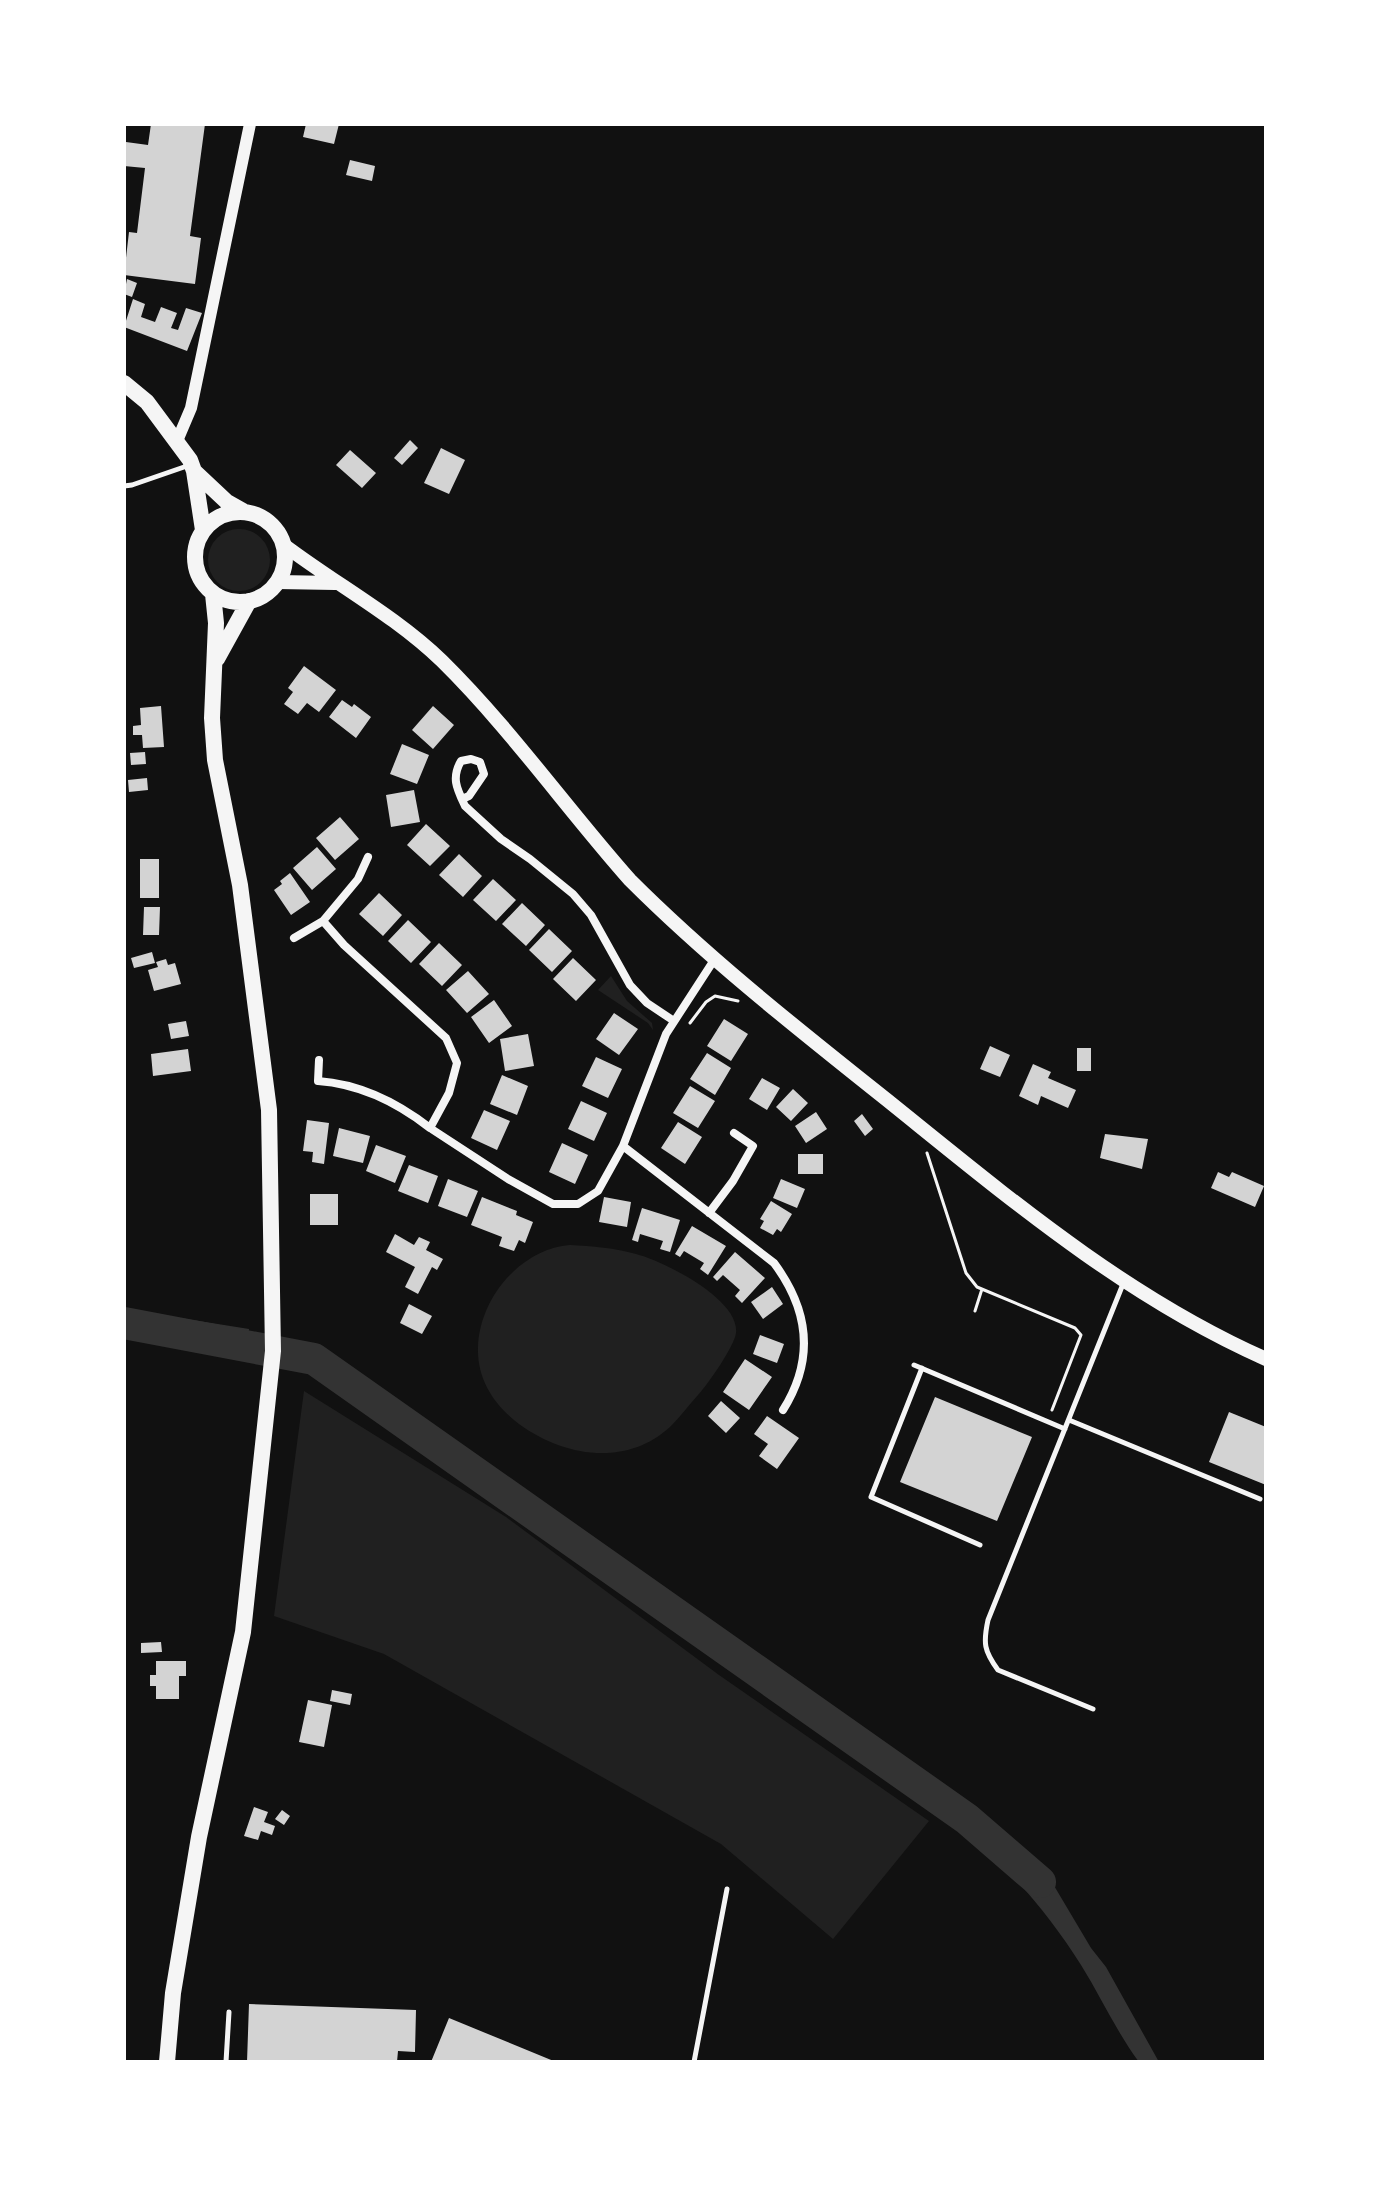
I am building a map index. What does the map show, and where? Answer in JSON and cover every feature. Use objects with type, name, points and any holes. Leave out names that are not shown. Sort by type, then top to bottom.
[{"type":"main road","points":[[124,383],[147,402],[193,468],[227,502],[243,511],[257,514],[279,533],[284,545],[283,571],[278,582],[270,591],[249,601],[224,600],[203,584],[196,571],[196,543],[214,519],[243,511]]},
{"type":"main road","points":[[193,468],[203,530]]},
{"type":"main road","points":[[284,545],[335,583],[367,600],[404,627],[443,662],[630,880],[663,913],[831,1055],[1017,1205],[1124,1282],[1186,1319],[1266,1359]]},
{"type":"main road","points":[[278,582],[335,583]]},
{"type":"main road","points":[[167,2062],[173,1993],[199,1837],[243,1632],[273,1351],[269,1110],[242,899],[215,760],[212,718],[215,663],[213,594]]},
{"type":"main road","points":[[215,663],[249,601]]},
{"type":"street","points":[[177,441],[191,408],[250,124]]},
{"type":"street","points":[[462,799],[469,796],[484,774],[480,762],[471,759],[461,761],[454,772],[455,786],[465,806],[501,839],[573,894],[591,915],[630,985],[647,1003],[674,1021]]},
{"type":"street","points":[[294,938],[323,921],[358,879],[368,857]]},
{"type":"street","points":[[323,921],[344,945],[446,1038],[457,1063],[449,1093],[430,1128]]},
{"type":"street","points":[[319,1060],[318,1081],[360,1090],[391,1101],[508,1179],[553,1204],[578,1204],[598,1191],[623,1146],[666,1034],[716,957]]},
{"type":"street","points":[[709,1213],[733,1181],[753,1146],[734,1133]]},
{"type":"street","points":[[623,1146],[774,1263],[792,1286],[801,1310],[803,1351],[794,1391],[783,1410]]},
{"type":"lane","points":[[124,486],[193,468]]},
{"type":"lane","points":[[1093,1709],[998,1670],[988,1657],[984,1640],[988,1620],[1124,1282]]},
{"type":"lane","points":[[914,1365],[1065,1429]]},
{"type":"lane","points":[[922,1368],[871,1497],[980,1545]]},
{"type":"lane","points":[[1069,1420],[1260,1499]]},
{"type":"lane","points":[[694,2062],[727,1889]]},
{"type":"lane","points":[[226,2062],[229,2012]]},
{"type":"path","points":[[688,1026],[706,1002],[715,996],[739,1002]]},
{"type":"path","points":[[926,1148],[966,1273],[977,1287],[1075,1328],[1081,1335],[1048,1421]]},
{"type":"path","points":[[975,1311],[982,1289]]},
{"type":"shaded area","points":[[239,529],[261,538],[270,560],[261,582],[239,591],[217,582],[208,560],[217,538]]},
{"type":"shaded area","points":[[611,976],[627,1001],[652,1023],[653,1030],[648,1023],[598,990]]},
{"type":"shaded area","points":[[570,1245],[620,1250],[664,1265],[698,1283],[726,1307],[734,1320],[736,1333],[731,1347],[702,1390],[670,1427],[653,1440],[634,1448],[595,1453],[555,1444],[519,1424],[502,1409],[484,1381],[478,1360],[480,1330],[494,1295],[519,1266],[552,1249]]},
{"type":"shaded area","points":[[124,1309],[249,1329],[246,1353],[124,1328]]},
{"type":"shaded area","points":[[304,1391],[506,1517],[719,1675],[929,1821],[833,1939],[721,1844],[384,1654],[274,1616]]},
{"type":"shaded area","points":[[1017,1847],[1053,1884],[1091,1948],[1106,1967],[1159,2062],[1139,2062],[1063,1937],[999,1862]]},
{"type":"building","points":[[151,124],[205,124],[190,236],[201,238],[195,284],[124,275],[129,232],[137,233],[145,168],[124,166],[126,142],[148,145]]},
{"type":"building","points":[[306,124],[339,124],[334,144],[303,137]]},
{"type":"building","points":[[350,160],[375,166],[372,181],[346,175]]},
{"type":"building","points":[[127,279],[137,283],[132,297],[124,294]]},
{"type":"building","points":[[133,299],[145,304],[141,317],[155,322],[161,307],[177,313],[171,328],[178,330],[186,308],[202,313],[187,351],[124,327]]},
{"type":"building","points":[[410,440],[418,448],[402,465],[394,458]]},
{"type":"building","points":[[441,448],[465,460],[449,494],[424,483]]},
{"type":"building","points":[[350,450],[376,473],[362,488],[336,465]]},
{"type":"building","points":[[304,666],[336,690],[319,712],[307,703],[298,714],[284,704],[293,692],[288,688]]},
{"type":"building","points":[[342,700],[352,707],[354,704],[371,717],[356,738],[329,717]]},
{"type":"building","points":[[161,706],[164,747],[143,748],[142,735],[133,735],[133,726],[141,725],[140,708]]},
{"type":"building","points":[[433,706],[454,725],[433,749],[412,730]]},
{"type":"building","points":[[402,744],[429,755],[417,784],[390,774]]},
{"type":"building","points":[[145,752],[146,764],[131,765],[130,753]]},
{"type":"building","points":[[147,778],[148,790],[129,792],[128,780]]},
{"type":"building","points":[[414,790],[420,822],[391,827],[386,795]]},
{"type":"building","points":[[340,817],[359,839],[335,860],[316,838]]},
{"type":"building","points":[[426,824],[450,846],[430,866],[407,845]]},
{"type":"building","points":[[317,847],[336,869],[312,890],[293,868]]},
{"type":"building","points":[[459,854],[482,876],[463,897],[439,875]]},
{"type":"building","points":[[140,859],[159,859],[159,898],[140,898]]},
{"type":"building","points":[[290,873],[310,902],[291,915],[274,890]]},
{"type":"building","points":[[493,879],[516,900],[496,921],[473,900]]},
{"type":"building","points":[[379,893],[402,915],[383,936],[359,914]]},
{"type":"building","points":[[522,903],[545,925],[526,946],[502,924]]},
{"type":"building","points":[[144,907],[160,907],[159,935],[143,935]]},
{"type":"building","points":[[408,920],[431,942],[411,963],[388,941]]},
{"type":"building","points":[[549,929],[572,951],[552,972],[529,950]]},
{"type":"building","points":[[439,943],[462,965],[442,986],[419,964]]},
{"type":"building","points":[[152,952],[155,963],[134,968],[131,958]]},
{"type":"building","points":[[573,958],[596,980],[576,1001],[553,979]]},
{"type":"building","points":[[166,959],[168,965],[175,963],[181,984],[154,991],[148,970],[158,967],[156,962]]},
{"type":"building","points":[[468,971],[489,994],[467,1013],[446,990]]},
{"type":"building","points":[[494,1000],[512,1026],[489,1043],[471,1017]]},
{"type":"building","points":[[614,1013],[638,1029],[619,1055],[596,1039]]},
{"type":"building","points":[[724,1019],[748,1034],[731,1061],[707,1046]]},
{"type":"building","points":[[186,1021],[189,1036],[171,1039],[168,1024]]},
{"type":"building","points":[[528,1034],[534,1066],[505,1071],[500,1039]]},
{"type":"building","points":[[990,1046],[1010,1055],[1000,1077],[980,1069]]},
{"type":"building","points":[[1077,1048],[1091,1048],[1091,1071],[1077,1071]]},
{"type":"building","points":[[188,1049],[191,1071],[153,1076],[151,1054]]},
{"type":"building","points":[[707,1053],[731,1068],[715,1095],[690,1079]]},
{"type":"building","points":[[596,1057],[622,1069],[608,1098],[582,1086]]},
{"type":"building","points":[[1033,1064],[1051,1072],[1048,1078],[1076,1090],[1068,1108],[1041,1096],[1038,1105],[1019,1096]]},
{"type":"building","points":[[502,1075],[528,1086],[517,1115],[490,1104]]},
{"type":"building","points":[[762,1078],[780,1088],[767,1110],[749,1099]]},
{"type":"building","points":[[690,1086],[715,1101],[698,1128],[673,1113]]},
{"type":"building","points":[[793,1089],[808,1103],[791,1121],[776,1107]]},
{"type":"building","points":[[581,1101],[607,1113],[594,1141],[568,1129]]},
{"type":"building","points":[[484,1110],[510,1121],[497,1150],[471,1138]]},
{"type":"building","points":[[816,1112],[827,1129],[806,1143],[795,1126]]},
{"type":"building","points":[[862,1114],[873,1129],[865,1136],[854,1121]]},
{"type":"building","points":[[307,1120],[329,1123],[324,1164],[312,1162],[313,1152],[303,1151]]},
{"type":"building","points":[[678,1122],[702,1137],[685,1164],[661,1148]]},
{"type":"building","points":[[339,1128],[370,1136],[363,1163],[333,1156]]},
{"type":"building","points":[[1105,1134],[1148,1139],[1142,1169],[1100,1158]]},
{"type":"building","points":[[562,1143],[588,1155],[575,1184],[549,1172]]},
{"type":"building","points":[[376,1145],[406,1156],[395,1183],[366,1171]]},
{"type":"building","points":[[798,1154],[823,1154],[823,1174],[798,1174]]},
{"type":"building","points":[[409,1165],[438,1176],[428,1203],[398,1191]]},
{"type":"building","points":[[1218,1172],[1229,1177],[1232,1172],[1264,1186],[1255,1207],[1211,1188]]},
{"type":"building","points":[[448,1179],[478,1191],[467,1217],[438,1206]]},
{"type":"building","points":[[781,1179],[805,1189],[797,1208],[773,1198]]},
{"type":"building","points":[[310,1194],[338,1194],[338,1225],[310,1225]]},
{"type":"building","points":[[482,1197],[517,1211],[516,1215],[533,1222],[525,1243],[519,1240],[514,1251],[499,1246],[502,1237],[471,1225]]},
{"type":"building","points":[[604,1197],[631,1202],[627,1227],[599,1222]]},
{"type":"building","points":[[771,1201],[792,1214],[781,1232],[777,1229],[773,1235],[760,1228],[764,1221],[760,1219]]},
{"type":"building","points":[[642,1208],[680,1220],[670,1252],[660,1249],[663,1241],[640,1234],[638,1242],[632,1240]]},
{"type":"building","points":[[692,1226],[726,1246],[708,1275],[700,1269],[704,1263],[684,1251],[680,1257],[675,1254]]},
{"type":"building","points":[[395,1234],[414,1245],[419,1237],[430,1242],[426,1250],[443,1259],[437,1270],[432,1267],[418,1294],[405,1287],[415,1267],[386,1252]]},
{"type":"building","points":[[735,1252],[765,1278],[742,1303],[735,1296],[740,1290],[723,1275],[717,1281],[713,1277]]},
{"type":"building","points":[[772,1287],[783,1304],[763,1319],[751,1302]]},
{"type":"building","points":[[409,1304],[432,1316],[422,1334],[400,1323]]},
{"type":"building","points":[[760,1335],[784,1344],[777,1363],[753,1354]]},
{"type":"building","points":[[745,1359],[772,1377],[749,1410],[723,1392]]},
{"type":"building","points":[[935,1397],[1032,1437],[997,1521],[900,1482]]},
{"type":"building","points":[[721,1401],[740,1418],[726,1433],[708,1416]]},
{"type":"building","points":[[1229,1412],[1266,1427],[1266,1485],[1209,1462]]},
{"type":"building","points":[[767,1416],[799,1438],[777,1469],[759,1456],[768,1444],[754,1434]]},
{"type":"building","points":[[161,1642],[162,1652],[141,1653],[141,1643]]},
{"type":"building","points":[[156,1661],[186,1661],[186,1676],[179,1676],[179,1699],[156,1699],[156,1686],[150,1686],[150,1675],[156,1675]]},
{"type":"building","points":[[332,1690],[352,1694],[350,1705],[330,1701]]},
{"type":"building","points":[[308,1700],[332,1705],[324,1747],[299,1742]]},
{"type":"building","points":[[254,1807],[268,1812],[264,1822],[275,1826],[272,1835],[261,1831],[258,1840],[244,1836]]},
{"type":"building","points":[[282,1810],[290,1816],[284,1825],[275,1819]]},
{"type":"building","points":[[249,2004],[416,2010],[415,2052],[398,2051],[397,2062],[247,2062]]},
{"type":"building","points":[[449,2018],[556,2062],[431,2062]]},
{"type":"waterway","points":[[124,1323],[314,1359],[967,1819],[1040,1882]]}]
